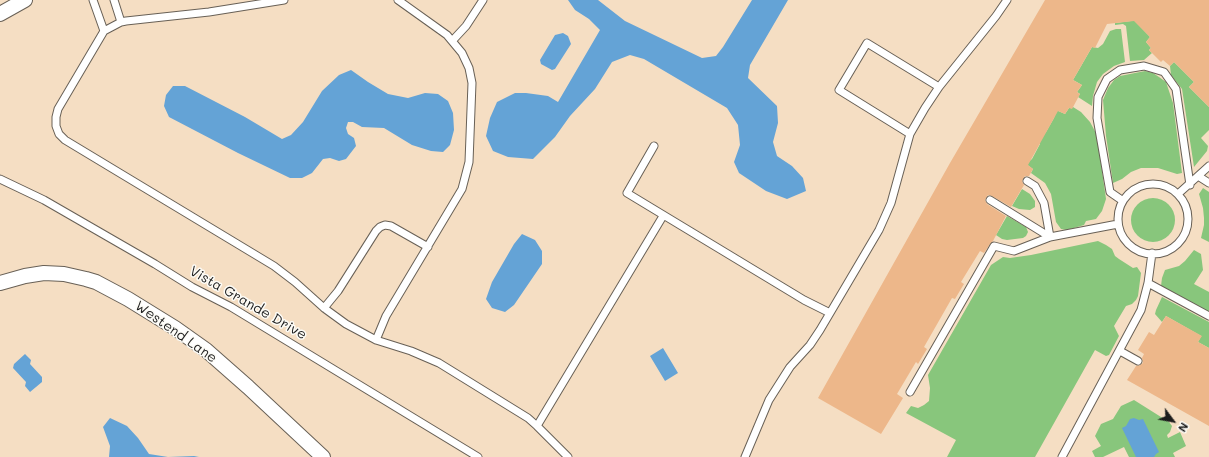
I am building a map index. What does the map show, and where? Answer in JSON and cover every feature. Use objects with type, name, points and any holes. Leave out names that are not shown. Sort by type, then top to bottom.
[{"type":"street","points":[[0,14],[25,0]]},
{"type":"street","name":"Westend Lane","points":[[0,283],[25,276],[44,273],[64,274],[96,282],[128,299],[175,328],[206,350],[323,457]]},
{"type":"lane","points":[[93,0],[104,31]]},
{"type":"lane","points":[[114,0],[121,22]]},
{"type":"lane","points":[[284,0],[209,12],[121,22],[104,31],[58,109],[56,126],[59,134],[65,140],[274,266],[295,282],[324,308],[346,324],[376,340],[411,351],[439,363],[528,418],[538,426],[568,457]]},
{"type":"lane","points":[[376,340],[386,316],[462,189],[469,162],[472,83],[467,63],[462,53],[448,34],[398,0]]},
{"type":"lane","points":[[453,40],[466,26],[483,0]]},
{"type":"lane","points":[[745,457],[769,400],[790,367],[810,345],[820,330],[879,230],[891,203],[910,134],[939,87],[1007,0]]},
{"type":"lane","points":[[910,134],[839,90],[867,43],[939,87]]},
{"type":"lane","points":[[1123,201],[1110,192],[1097,118],[1098,97],[1107,79],[1120,70],[1144,66],[1164,72],[1176,89],[1190,185]]},
{"type":"lane","points":[[654,146],[627,193],[804,300],[830,313]]},
{"type":"lane","points":[[1178,194],[1190,185],[1209,166]]},
{"type":"lane","points":[[1198,176],[1209,183]]},
{"type":"lane","name":"Vista Grande Drive","points":[[0,179],[44,200],[192,287],[231,307],[478,457]]},
{"type":"lane","points":[[1027,181],[1034,186],[1044,203],[1050,237]]},
{"type":"lane","points":[[1149,184],[1162,185],[1178,194],[1187,211],[1187,223],[1183,236],[1175,245],[1170,249],[1158,253],[1152,253],[1135,249],[1128,243],[1120,231],[1118,216],[1123,201],[1128,194],[1149,184]]},
{"type":"lane","points":[[990,200],[1050,237]]},
{"type":"lane","points":[[538,426],[663,216]]},
{"type":"lane","points":[[910,392],[994,246],[1014,251],[1050,237],[1118,224]]},
{"type":"lane","points":[[324,308],[338,291],[380,227],[385,225],[391,226],[428,247]]},
{"type":"lane","points":[[1062,457],[1141,310],[1148,283],[1152,253]]},
{"type":"lane","points":[[1148,283],[1209,316]]},
{"type":"lane","points":[[1120,351],[1138,361]]},
{"type":"green space","points":[[1132,18],[1150,37],[1146,42],[1151,48],[1149,50],[1152,53],[1144,60],[1130,61],[1126,26],[1123,24],[1115,25],[1115,23],[1131,21]]},
{"type":"green space","points":[[1121,29],[1125,62],[1114,66],[1103,74],[1097,82],[1092,106],[1078,97],[1080,94],[1077,92],[1082,85],[1073,80],[1092,47],[1098,48],[1103,44],[1110,31]]},
{"type":"green space","points":[[1174,62],[1194,82],[1189,87],[1209,107],[1209,130],[1201,138],[1208,146],[1207,151],[1194,167],[1182,89],[1171,75],[1170,66]]},
{"type":"green space","points":[[1145,71],[1153,73],[1166,82],[1173,103],[1182,173],[1177,174],[1158,168],[1141,168],[1113,183],[1106,136],[1103,100],[1108,88],[1114,80],[1120,76]]},
{"type":"green space","points":[[1073,107],[1081,112],[1090,122],[1097,135],[1106,199],[1102,211],[1096,219],[1086,221],[1084,225],[1067,230],[1061,229],[1056,222],[1051,194],[1045,183],[1031,173],[1033,169],[1026,164],[1032,159],[1040,144],[1038,142],[1054,118],[1056,110],[1065,114],[1069,108]]},
{"type":"green space","points":[[1203,188],[1209,192],[1209,242],[1201,238],[1204,218],[1199,194]]},
{"type":"green space","points":[[1022,189],[1030,194],[1035,201],[1035,207],[1030,210],[1019,209],[1012,206]]},
{"type":"green space","points":[[1153,198],[1165,202],[1171,208],[1175,220],[1171,232],[1165,238],[1153,242],[1141,238],[1135,232],[1131,220],[1135,208],[1141,202]]},
{"type":"green space","points":[[1007,216],[1026,227],[1028,232],[1026,236],[1023,238],[1007,240],[996,235]]},
{"type":"green space","points":[[1098,241],[1112,249],[1115,256],[1119,259],[1133,268],[1137,267],[1141,273],[1138,296],[1136,300],[1132,304],[1126,306],[1114,326],[1119,336],[1109,355],[1106,356],[1095,350],[1035,457],[947,457],[956,440],[906,413],[911,406],[918,408],[929,401],[930,388],[928,375],[991,265],[1003,257],[1010,258],[1031,255]]},
{"type":"green space","points":[[1194,250],[1201,254],[1203,270],[1194,284],[1209,292],[1209,312],[1161,286],[1165,270],[1179,266]]},
{"type":"green space","points":[[1162,297],[1209,322],[1209,348],[1198,342],[1201,336],[1166,316],[1162,322],[1155,314]]},
{"type":"green space","points":[[1134,400],[1169,422],[1172,426],[1167,435],[1168,438],[1180,432],[1186,446],[1173,453],[1175,457],[1129,457],[1124,447],[1103,457],[1095,457],[1092,451],[1101,446],[1095,436],[1101,424],[1113,419],[1121,406]]},
{"type":"water","points":[[568,0],[598,0],[625,21],[702,58],[716,56],[752,0],[788,0],[750,65],[748,78],[777,106],[778,123],[773,142],[777,156],[792,166],[803,178],[806,191],[787,199],[766,191],[739,173],[734,162],[740,145],[738,125],[727,108],[644,59],[630,55],[612,62],[595,89],[570,116],[555,137],[533,159],[508,157],[493,151],[486,136],[490,118],[497,102],[515,93],[526,93],[548,96],[558,102],[600,30],[589,19],[575,10]]},
{"type":"water","points":[[563,33],[568,36],[571,44],[555,69],[552,70],[541,64],[540,60],[555,35]]},
{"type":"water","points":[[351,70],[388,94],[408,98],[425,93],[438,94],[448,101],[453,113],[454,130],[450,145],[443,152],[431,151],[412,145],[384,128],[362,127],[353,122],[348,122],[346,128],[348,134],[354,138],[356,146],[346,159],[339,161],[330,158],[323,159],[312,173],[302,178],[290,178],[169,117],[164,106],[166,95],[173,86],[185,86],[245,117],[282,139],[291,135],[303,122],[322,91],[339,75]]},
{"type":"water","points":[[522,234],[535,240],[542,251],[542,264],[514,305],[505,312],[492,308],[486,299],[492,282],[514,244]]},
{"type":"water","points":[[663,348],[678,373],[665,381],[650,356]]},
{"type":"water","points":[[25,354],[31,360],[30,364],[42,377],[42,382],[30,392],[25,386],[26,382],[13,368],[14,364]]},
{"type":"water","points":[[110,418],[127,426],[138,438],[149,454],[168,457],[109,457],[110,446],[103,427]]},
{"type":"water","points":[[1134,418],[1139,420],[1143,419],[1159,452],[1154,457],[1136,457],[1122,428],[1126,426],[1130,419]]},
{"type":"water","points":[[194,456],[199,457],[168,457]]},
{"type":"building","points":[[1045,0],[1209,0],[1209,107],[1189,87],[1194,82],[1174,62],[1170,66],[1163,60],[1161,62],[1149,50],[1151,48],[1146,42],[1150,37],[1134,21],[1107,24],[1095,48],[1092,47],[1073,80],[1082,85],[1077,92],[1080,94],[1072,109],[1069,108],[1065,114],[1058,111],[1028,165],[1033,169],[1029,176],[1025,176],[1023,179],[1022,181],[1024,185],[1011,207],[992,196],[988,195],[986,198],[985,200],[987,204],[1006,216],[993,241],[984,253],[980,251],[961,282],[964,284],[955,299],[952,298],[924,347],[927,349],[918,364],[916,362],[897,394],[903,398],[881,434],[818,398],[950,163]]},
{"type":"building","points":[[1166,316],[1202,336],[1198,342],[1209,348],[1209,426],[1127,380],[1136,366],[1143,363],[1142,358],[1144,354],[1138,350],[1149,332],[1154,335]]}]
